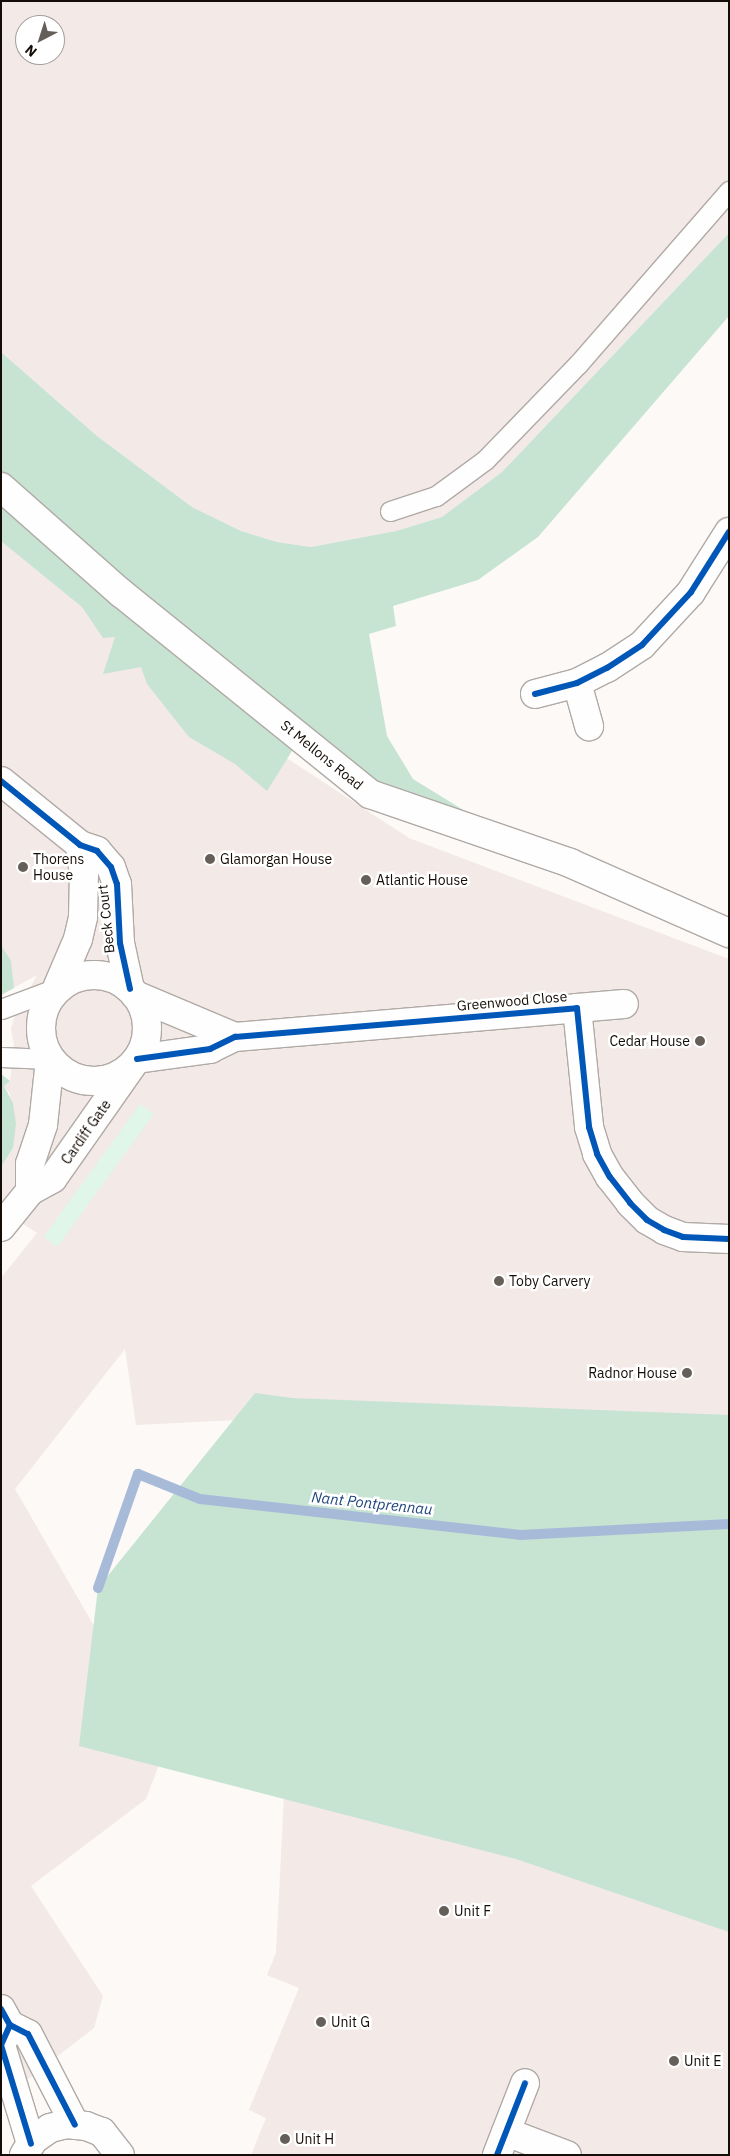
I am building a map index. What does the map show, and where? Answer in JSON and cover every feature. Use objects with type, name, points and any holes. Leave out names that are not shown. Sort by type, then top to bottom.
[{"type":"street","name":"St Mellons Road","points":[[1,487],[121,593],[370,794],[570,863],[729,933]]},
{"type":"street","points":[[534,694],[577,683],[608,668],[642,645],[666,622],[690,592],[729,532]]},
{"type":"street","points":[[577,683],[589,726]]},
{"type":"street","name":"Beck Court","points":[[1,781],[80,845],[97,851],[111,867],[117,884],[120,943],[133,992]]},
{"type":"street","name":"Beck Court","points":[[57,988],[78,939],[83,917],[84,874],[80,845]]},
{"type":"street","points":[[30,1191],[30,1164],[43,1125],[50,1059],[41,1028],[45,1006],[57,988],[91,974],[112,979],[133,992]]},
{"type":"street","name":"Greenwood Close","points":[[133,992],[235,1037]]},
{"type":"street","name":"Cardiff Gate","points":[[1,1228],[30,1191],[53,1178],[144,1046],[147,1028],[143,1006],[133,992]]},
{"type":"street","points":[[578,1008],[624,1004]]},
{"type":"street","name":"Greenwood Close","points":[[135,1061],[210,1049],[235,1037],[578,1008],[589,1127],[597,1154],[610,1177],[630,1203],[647,1220],[664,1230],[683,1237],[729,1239]]},
{"type":"street","name":"Cardiff Gate","points":[[50,1059],[62,1071],[96,1081],[117,1076],[135,1061]]},
{"type":"street","points":[[75,2125],[28,2034],[5,2017],[1,2045],[27,2150],[50,2128],[75,2125],[102,2132],[120,2155]]},
{"type":"street","points":[[525,2082],[502,2143],[567,2155]]},
{"type":"lane","points":[[390,512],[436,496],[485,460],[578,364],[729,191]]},
{"type":"lane","points":[[1,1009],[57,988]]},
{"type":"lane","points":[[1,1057],[50,1059]]},
{"type":"shaded area","points":[[1,1],[729,1],[729,233],[502,472],[442,517],[396,531],[311,547],[277,542],[241,531],[192,507],[97,436],[1,352]]},
{"type":"shaded area","points":[[1,522],[282,755],[409,838],[729,959],[729,1445],[294,1417],[136,1425],[125,1349],[15,1489],[165,1749],[146,1799],[31,1886],[103,1996],[94,2028],[1,2100],[1,1278],[37,1233],[1,1209],[1,1167],[13,1148],[10,1094],[4,1086],[10,1081],[14,1045],[11,1029],[14,1018],[37,975],[1,995]]},
{"type":"shaded area","points":[[285,1777],[729,1910],[729,2155],[251,2155],[266,2118],[249,2110],[299,1988],[267,1975],[276,1953]]},
{"type":"green space","points":[[729,233],[729,316],[538,537],[478,580],[393,606],[396,626],[369,634],[387,736],[413,779],[491,827],[389,794],[1,479],[1,352],[97,436],[192,507],[241,531],[277,542],[311,547],[396,531],[442,517],[502,472]]},
{"type":"green space","points":[[1,495],[297,743],[267,791],[235,764],[189,737],[147,684],[141,667],[103,674],[115,637],[103,638],[82,607],[1,541]]},
{"type":"green space","points":[[1,945],[11,961],[14,988],[1,995]]},
{"type":"green space","points":[[1,1074],[10,1081],[4,1086],[13,1103],[16,1124],[13,1148],[1,1167]]},
{"type":"green space","points":[[140,1104],[154,1114],[57,1247],[44,1237]]},
{"type":"green space","points":[[255,1393],[292,1398],[729,1415],[729,1932],[516,1859],[79,1746],[98,1588]]},
{"type":"waterway","name":"Nant Pontprennau","points":[[98,1588],[138,1474],[200,1499],[520,1535],[729,1524]]},
{"type":"cycle path","points":[[535,694],[577,683],[607,668],[642,645],[691,592],[729,532]]},
{"type":"cycle path","points":[[1,781],[80,845],[97,851],[111,867],[117,884],[120,943],[130,989]]},
{"type":"cycle path","points":[[137,1059],[210,1049],[235,1037],[577,1008],[589,1127],[597,1154],[610,1177],[630,1203],[647,1220],[664,1230],[683,1237],[729,1239]]},
{"type":"cycle path","points":[[1,2009],[10,2025],[28,2034],[75,2125]]},
{"type":"cycle path","points":[[10,2025],[1,2045],[31,2144]]},
{"type":"cycle path","points":[[497,2155],[525,2083]]},
{"type":"place","name":"Glamorgan House","points":[[210,859]]},
{"type":"place","name":"Thorens House","points":[[23,867]]},
{"type":"place","name":"Atlantic House","points":[[366,880]]},
{"type":"place","name":"Cedar House","points":[[700,1041]]},
{"type":"place","name":"Toby Carvery","points":[[499,1281]]},
{"type":"place","name":"Radnor House","points":[[687,1373]]},
{"type":"place","name":"Unit F","points":[[444,1911]]},
{"type":"place","name":"Unit G","points":[[321,2022]]},
{"type":"place","name":"Unit E","points":[[674,2061]]},
{"type":"place","name":"Unit H","points":[[285,2139]]}]
